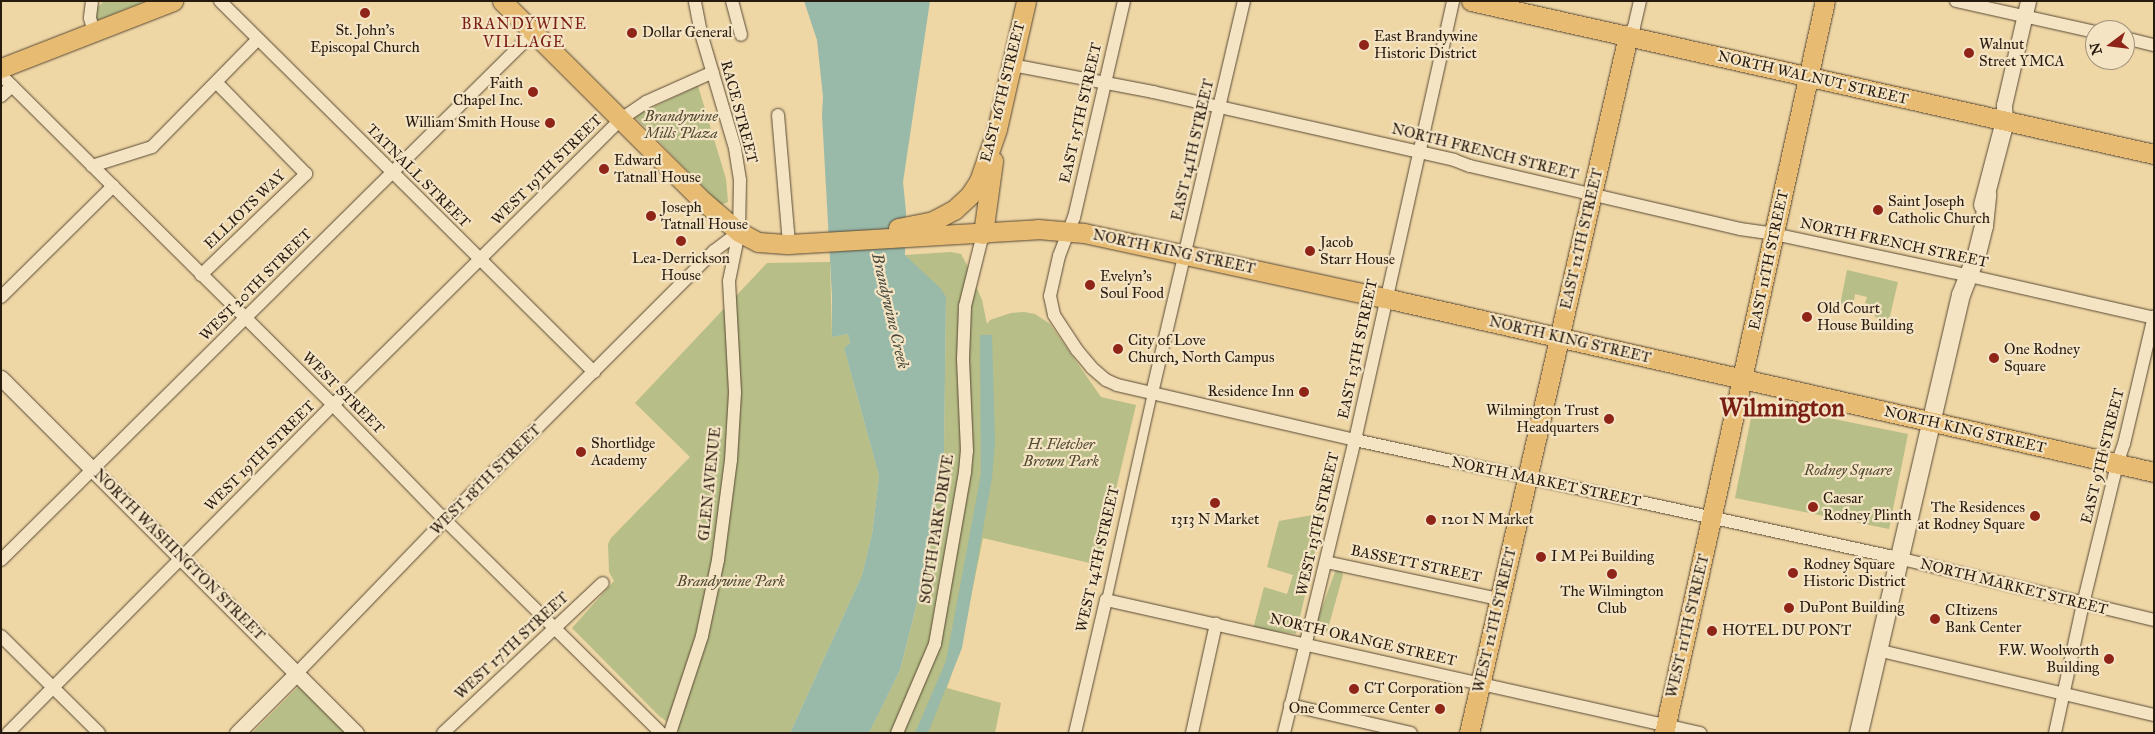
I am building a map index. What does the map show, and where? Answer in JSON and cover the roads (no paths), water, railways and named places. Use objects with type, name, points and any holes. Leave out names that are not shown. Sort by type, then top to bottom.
[{"type":"main road","points":[[1,68],[173,1]]},
{"type":"main road","points":[[502,1],[704,202],[739,232],[758,242],[813,243],[921,231],[983,234],[997,129]]},
{"type":"main road","name":"EAST 16TH STREET","points":[[921,231],[954,210],[970,195],[984,170],[997,129],[1026,1]]},
{"type":"main road","name":"NORTH WALNUT STREET","points":[[1471,1],[2154,154]]},
{"type":"main road","name":"EAST 11TH STREET","points":[[1712,518],[1825,1]]},
{"type":"main road","name":"EAST 12TH STREET","points":[[1527,478],[1628,36]]},
{"type":"main road","points":[[1859,733],[1930,422],[1967,275],[1967,254],[1987,195],[2005,121]]},
{"type":"main road","name":"NORTH KING STREET","points":[[983,234],[1038,229],[1068,231],[1185,254],[2154,472]]},
{"type":"main road","name":"WEST 12TH STREET","points":[[1469,733],[1527,478]]},
{"type":"main road","name":"WEST 11TH STREET","points":[[1665,729],[1712,518]]},
{"type":"street","points":[[92,1],[90,18],[94,32]]},
{"type":"street","name":"TATNALL STREET","points":[[220,1],[594,372]]},
{"type":"street","name":"RACE STREET","points":[[695,1],[698,24],[735,148],[740,180],[739,232]]},
{"type":"street","points":[[732,1],[740,35]]},
{"type":"street","name":"EAST 15TH STREET","points":[[1068,231],[1074,217],[1124,1]]},
{"type":"street","name":"EAST 14TH STREET","points":[[1152,393],[1244,1]]},
{"type":"street","name":"EAST 13TH STREET","points":[[1355,440],[1385,298],[1453,1]]},
{"type":"street","name":"EAST 12TH STREET","points":[[1628,36],[1634,27],[1640,1]]},
{"type":"street","points":[[1956,1],[2026,9],[2085,29]]},
{"type":"street","points":[[2005,121],[2004,105],[2026,9]]},
{"type":"street","name":"WEST 20TH STREET","points":[[1,560],[533,33]]},
{"type":"street","points":[[92,166],[152,147],[217,83],[258,39]]},
{"type":"street","points":[[2135,40],[2154,45]]},
{"type":"street","name":"NORTH FRENCH STREET","points":[[1012,65],[1219,107],[1419,152],[1740,230],[1774,234],[2154,317]]},
{"type":"street","name":"WEST 19TH STREET","points":[[8,733],[333,405],[621,119],[646,102],[713,72]]},
{"type":"street","name":"WEST STREET","points":[[1,75],[333,405],[445,520],[661,733]]},
{"type":"street","name":"ELLIOTS WAY","points":[[201,275],[306,174],[217,83]]},
{"type":"street","points":[[1,96],[12,86]]},
{"type":"street","points":[[778,115],[789,244]]},
{"type":"street","points":[[1,297],[113,186]]},
{"type":"street","name":"NORTH MARKET STREET","points":[[1068,231],[1059,256],[1050,296],[1054,315],[1080,354],[1098,375],[1117,385],[1355,440],[1898,558],[2154,620]]},
{"type":"street","name":"WEST 18TH STREET","points":[[237,733],[445,520],[714,251],[739,232]]},
{"type":"street","name":"GLEN AVENUE","points":[[670,733],[702,636],[723,530],[731,460],[735,392],[729,281],[739,232]]},
{"type":"street","name":"SOUTH PARK DRIVE","points":[[897,733],[935,644],[965,472],[967,451],[963,359],[965,306],[983,234]]},
{"type":"street","name":"EAST 9TH STREET","points":[[2055,733],[2083,604],[2154,317]]},
{"type":"street","name":"NORTH WASHINGTON STREET","points":[[1,378],[356,733]]},
{"type":"street","name":"WEST 14TH STREET","points":[[1075,733],[1152,393]]},
{"type":"street","name":"WEST 13TH STREET","points":[[1284,733],[1355,440]]},
{"type":"street","name":"BASSETT STREET","points":[[1326,562],[1499,598]]},
{"type":"street","name":"WEST 17TH STREET","points":[[443,733],[603,582]]},
{"type":"street","name":"NORTH ORANGE STREET","points":[[1106,600],[1480,683],[1665,729],[1700,733]]},
{"type":"street","points":[[1192,733],[1216,624]]},
{"type":"street","points":[[1,636],[99,733]]},
{"type":"street","points":[[1878,650],[2154,716]]},
{"type":"street","points":[[1290,705],[1411,733]]},
{"type":"water","name":"Brandywine Creek","points":[[804,1],[930,1],[903,182],[906,212],[905,255],[941,289],[946,297],[944,452],[926,568],[900,670],[869,733],[790,733],[862,575],[872,534],[879,476],[844,348],[850,343],[848,334],[832,337],[832,296],[822,115],[823,97],[817,40]]},
{"type":"water","points":[[980,335],[992,335],[995,443],[992,478],[962,648],[928,733],[915,733],[946,661],[981,474]]},
{"type":"place","name":"St. John's Episcopal Church","points":[[365,13]]},
{"type":"place","name":"Dollar General","points":[[632,33]]},
{"type":"place","name":"East Brandywine Historic District","points":[[1364,45]]},
{"type":"place","name":"Walnut Street YMCA","points":[[1969,53]]},
{"type":"place","name":"Faith Chapel Inc.","points":[[533,92]]},
{"type":"place","name":"William Smith House","points":[[550,123]]},
{"type":"place","name":"Edward Tatnall House","points":[[604,169]]},
{"type":"place","name":"Saint Joseph Catholic Church","points":[[1878,210]]},
{"type":"place","name":"Joseph Tatnall House","points":[[651,216]]},
{"type":"place","name":"Lea-Derrickson House","points":[[681,241]]},
{"type":"place","name":"Jacob Starr House","points":[[1310,251]]},
{"type":"place","name":"Evelyn’s Soul Food","points":[[1090,285]]},
{"type":"place","name":"Old Court House Building","points":[[1807,317]]},
{"type":"place","name":"City of Love Church, North Campus","points":[[1118,349]]},
{"type":"place","name":"One Rodney Square","points":[[1994,358]]},
{"type":"place","name":"Residence Inn","points":[[1304,392]]},
{"type":"place","name":"Wilmington Trust Headquarters","points":[[1609,419]]},
{"type":"place","name":"Shortlidge Academy","points":[[581,452]]},
{"type":"place","name":"1313 N Market","points":[[1215,503]]},
{"type":"place","name":"Caesar Rodney Plinth","points":[[1813,507]]},
{"type":"place","name":"The Residences at Rodney Square","points":[[2035,516]]},
{"type":"place","name":"1201 N Market","points":[[1431,520]]},
{"type":"place","name":"I M Pei Building","points":[[1541,557]]},
{"type":"place","name":"Rodney Square Historic District","points":[[1793,573]]},
{"type":"place","name":"The Wilmington Club","points":[[1612,574]]},
{"type":"place","name":"DuPont Building","points":[[1789,608]]},
{"type":"place","name":"CItizens Bank Center","points":[[1935,619]]},
{"type":"place","name":"HOTEL DU PONT","points":[[1712,631]]},
{"type":"place","name":"F.W. Woolworth Building","points":[[2109,659]]},
{"type":"place","name":"CT Corporation","points":[[1354,689]]},
{"type":"place","name":"One Commerce Center","points":[[1440,709]]},
{"type":"district","name":"BRANDYWINE VILLAGE","points":[[524,33]]},
{"type":"district","name":"Wilmington","points":[[1782,408]]},
{"type":"park label","name":"Brandywine Mills Plaza","points":[[681,124]]},
{"type":"park label","name":"H. Fletcher Brown Park","points":[[1061,452]]},
{"type":"park label","name":"Rodney Square","points":[[1848,471]]},
{"type":"park label","name":"Brandywine Park","points":[[731,582]]}]
